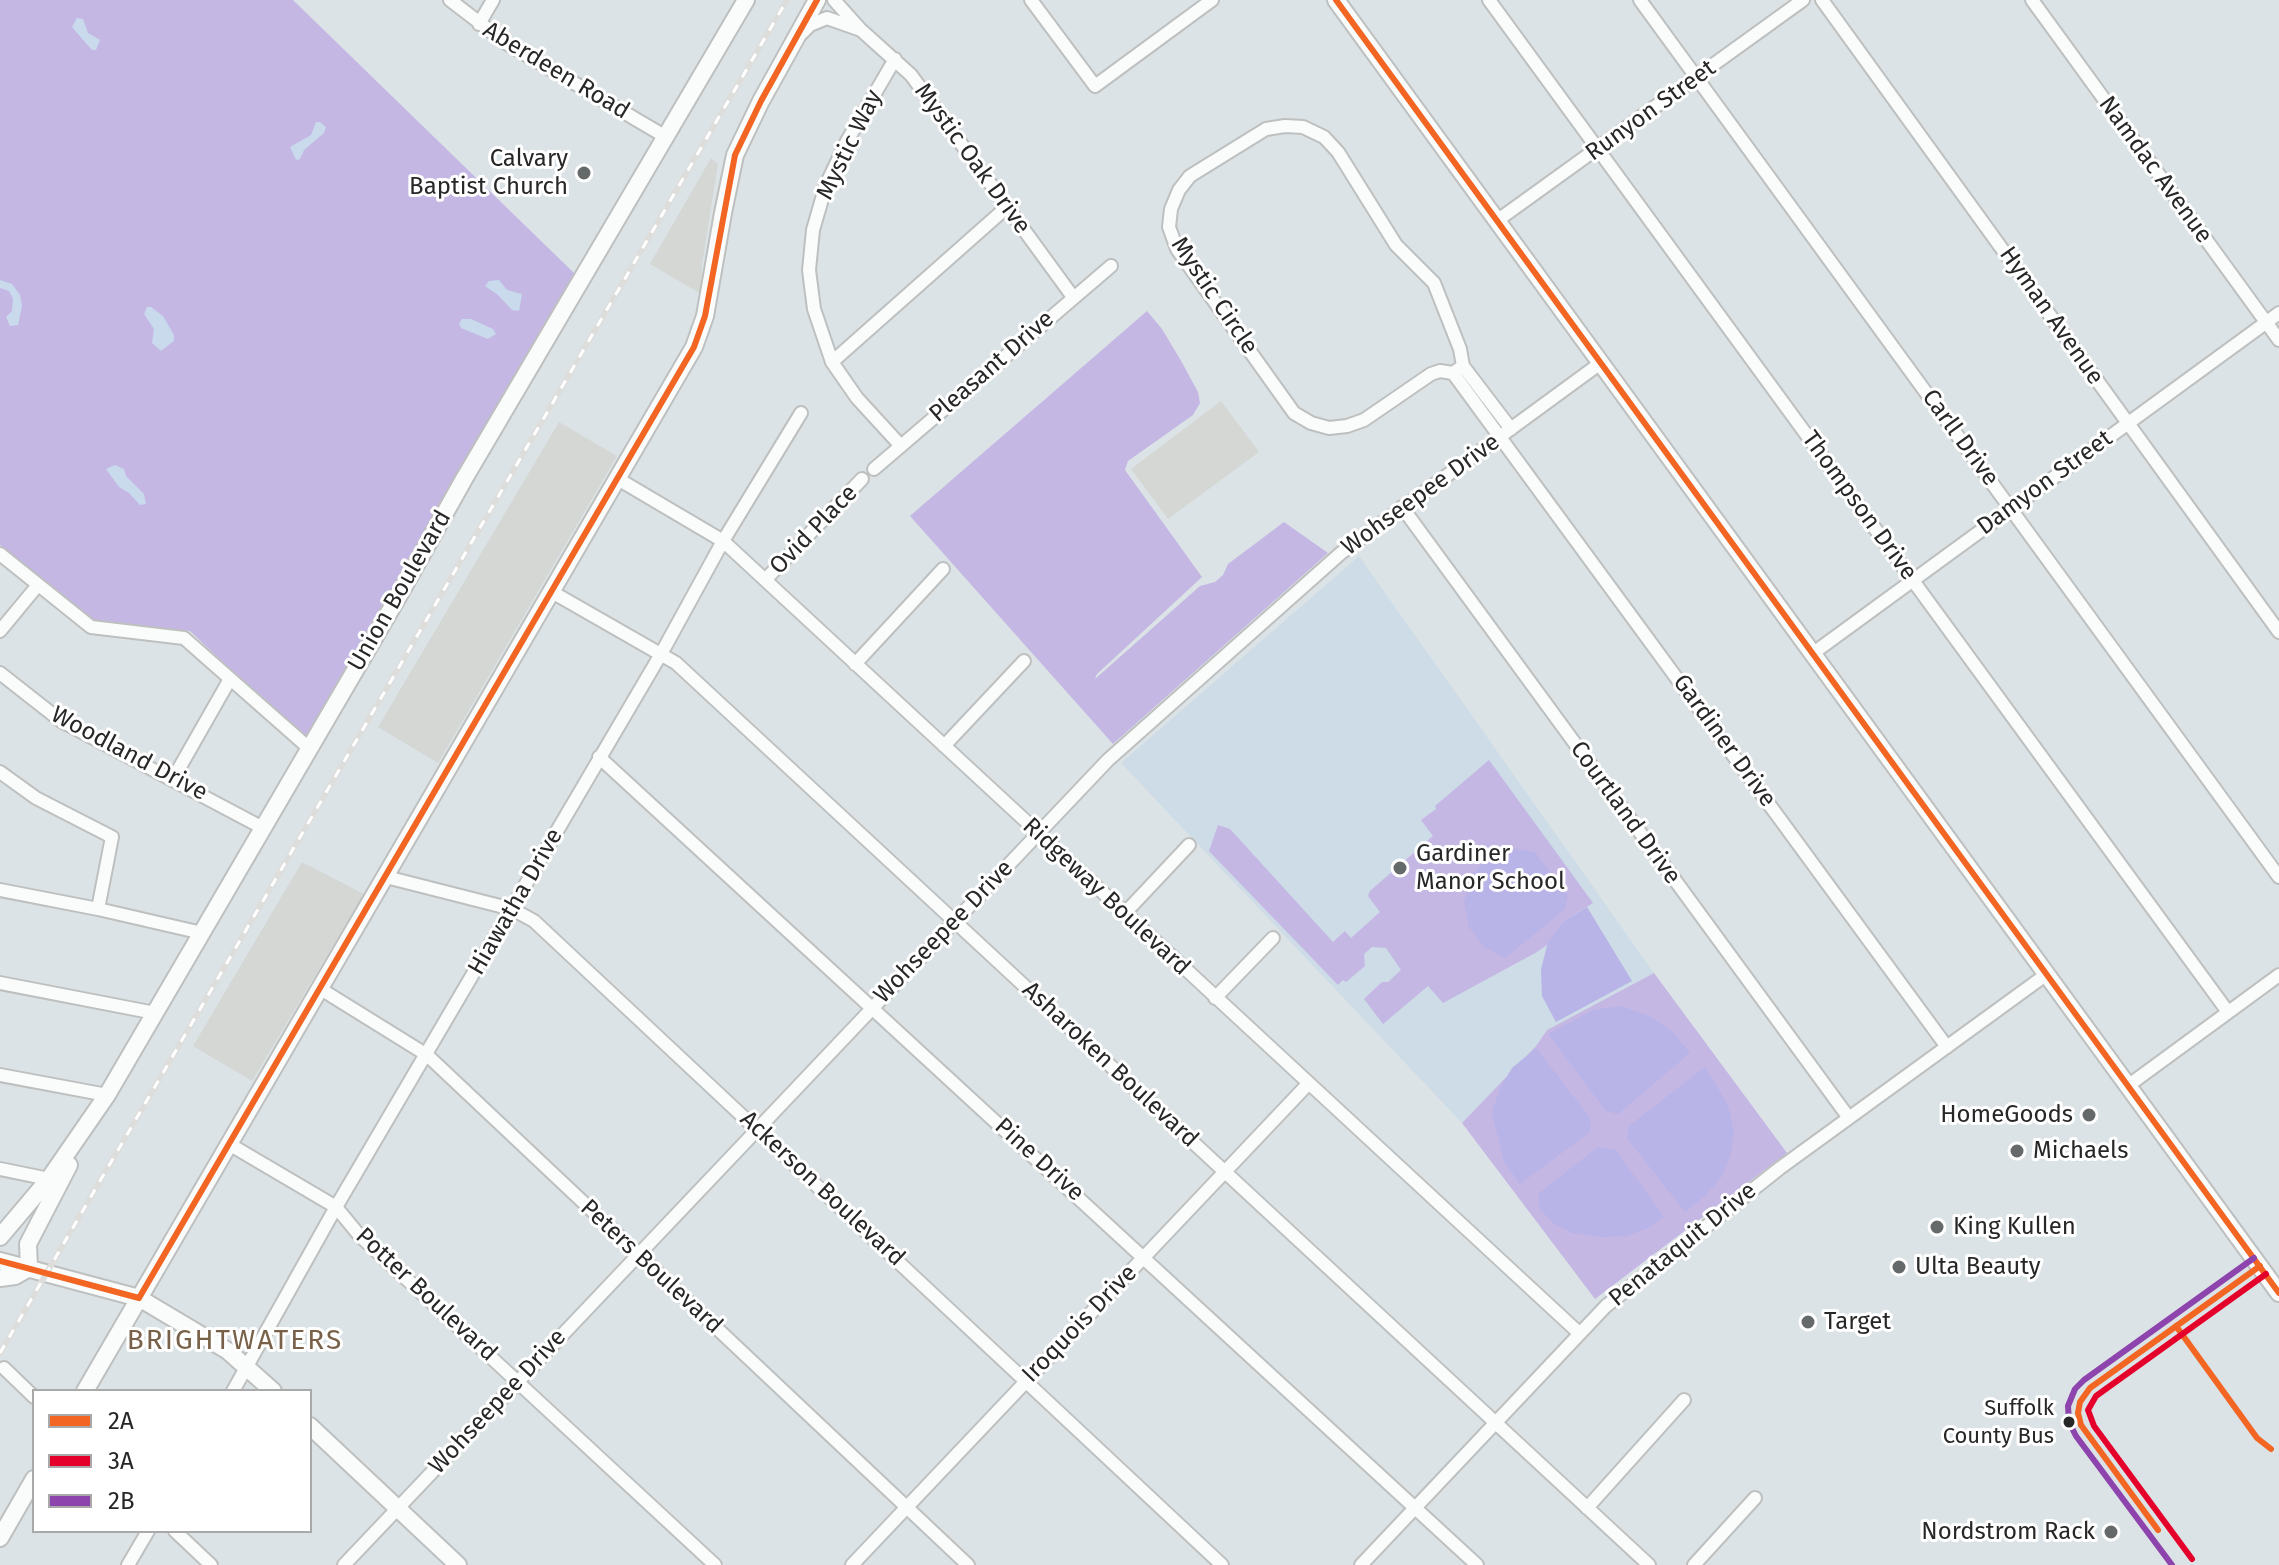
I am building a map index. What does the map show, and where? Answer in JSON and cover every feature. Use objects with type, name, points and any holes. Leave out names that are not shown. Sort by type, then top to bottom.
[{"type":"street","name":"Aberdeen Road","points":[[450,0],[506,43],[666,137]]},
{"type":"street","points":[[479,24],[493,0]]},
{"type":"street","name":"Union Boulevard","points":[[0,1237],[49,1179],[96,1114],[746,0]]},
{"type":"street","points":[[86,1389],[694,347],[705,316],[735,155],[791,44],[817,0]]},
{"type":"street","name":"Mystic Oak Drive","points":[[834,0],[861,30],[911,75],[1073,297]]},
{"type":"street","points":[[1031,0],[1095,86],[1212,0]]},
{"type":"street","points":[[1336,0],[2279,1293]]},
{"type":"street","name":"Thompson Drive","points":[[1489,0],[2228,1012]]},
{"type":"street","name":"Carll Drive","points":[[1640,0],[2279,877]]},
{"type":"street","name":"Runyon Street","points":[[1498,220],[1803,0]]},
{"type":"street","name":"Hyman Avenue","points":[[1822,0],[2279,632]]},
{"type":"street","name":"Namdac Avenue","points":[[2032,0],[2279,340]]},
{"type":"street","name":"Mystic Oak Drive","points":[[791,44],[821,19],[827,18],[861,30]]},
{"type":"street","name":"Mystic Way","points":[[895,59],[831,174],[813,230],[809,270],[814,309],[832,362],[857,398],[901,446]]},
{"type":"street","name":"Mystic Circle","points":[[1458,369],[1431,374],[1364,420],[1347,426],[1329,428],[1311,423],[1294,413],[1177,249],[1169,227],[1171,209],[1179,190],[1190,176],[1266,129],[1303,127],[1324,137],[1338,152],[1396,245],[1434,283],[1460,349],[1458,369],[1506,432]]},
{"type":"street","points":[[832,362],[1007,207]]},
{"type":"street","name":"Pleasant Drive","points":[[874,469],[1111,266]]},
{"type":"street","name":"Damyon Street","points":[[1812,654],[2279,313]]},
{"type":"street","name":"Wohseepee Drive","points":[[344,1565],[1108,760],[1341,553],[1602,362]]},
{"type":"street","name":"Hiawatha Drive","points":[[234,1389],[336,1207],[661,654],[723,541],[801,413]]},
{"type":"street","name":"Gardiner Drive","points":[[1506,432],[1947,1047]]},
{"type":"street","name":"Ridgeway Boulevard","points":[[618,479],[723,541],[1579,1333]]},
{"type":"street","name":"Ovid Place","points":[[765,580],[862,479]]},
{"type":"street","name":"Courtland Drive","points":[[1402,507],[1849,1118]]},
{"type":"street","points":[[0,554],[91,627],[184,638],[310,749]]},
{"type":"street","points":[[855,664],[943,569]]},
{"type":"street","points":[[0,631],[38,585]]},
{"type":"street","name":"Asharoken Boulevard","points":[[552,592],[676,663],[1649,1565]]},
{"type":"street","points":[[944,746],[1024,661]]},
{"type":"street","name":"Woodland Drive","points":[[0,673],[61,721],[263,828]]},
{"type":"street","points":[[173,779],[230,679]]},
{"type":"street","name":"Pine Drive","points":[[599,757],[1145,1256],[1477,1565]]},
{"type":"street","points":[[0,772],[36,798],[112,837],[98,909]]},
{"type":"street","points":[[1125,913],[1189,845]]},
{"type":"street","name":"Ackerson Boulevard","points":[[386,877],[512,909],[534,921],[1222,1565]]},
{"type":"street","points":[[0,890],[202,933]]},
{"type":"street","points":[[1215,998],[1273,938]]},
{"type":"street","name":"Penataquit Drive","points":[[1361,1565],[1579,1333],[1617,1297],[1780,1168],[2047,974]]},
{"type":"street","points":[[2129,1085],[2279,975]]},
{"type":"street","points":[[0,983],[155,1013]]},
{"type":"street","name":"Peters Boulevard","points":[[319,988],[427,1055],[968,1565]]},
{"type":"street","points":[[0,1075],[107,1095]]},
{"type":"street","name":"Iroquois Drive","points":[[852,1565],[1309,1083]]},
{"type":"street","points":[[29,1268],[28,1244],[96,1114]]},
{"type":"street","name":"Potter Boulevard","points":[[229,1144],[336,1207],[359,1235],[715,1565]]},
{"type":"street","points":[[0,1169],[49,1179]]},
{"type":"street","points":[[0,1261],[139,1298],[228,1351],[271,1389]]},
{"type":"street","points":[[0,1278],[15,1276],[29,1268]]},
{"type":"street","points":[[4,1368],[32,1395]]},
{"type":"street","points":[[1587,1508],[1684,1400]]},
{"type":"street","points":[[312,1428],[458,1565]]},
{"type":"street","points":[[0,1538],[32,1482]]},
{"type":"street","points":[[1694,1565],[1755,1498]]},
{"type":"street","points":[[128,1565],[147,1533]]},
{"type":"street","points":[[177,1533],[211,1565]]},
{"type":"shaded area","points":[[0,0],[293,0],[574,273],[305,740],[190,631],[92,620],[0,545]]},
{"type":"shaded area","points":[[711,158],[718,164],[702,265],[701,294],[650,264]]},
{"type":"shaded area","points":[[1147,311],[1180,359],[1198,392],[1200,403],[1193,415],[1128,461],[1125,470],[1202,577],[1095,679],[1200,586],[1215,582],[1228,564],[1284,522],[1328,553],[1113,744],[910,516]]},
{"type":"shaded area","points":[[1221,401],[1259,452],[1168,519],[1131,469]]},
{"type":"shaded area","points":[[559,422],[617,456],[438,763],[378,727]]},
{"type":"shaded area","name":"Gardiner Manor School","points":[[1359,556],[1654,973],[1547,1030],[1536,1046],[1462,1123],[1121,763]]},
{"type":"shaded area","points":[[1489,760],[1593,903],[1564,921],[1547,945],[1537,952],[1443,1003],[1428,986],[1383,1024],[1364,999],[1401,970],[1386,948],[1372,947],[1364,954],[1365,966],[1338,985],[1209,851],[1218,825],[1230,829],[1333,942],[1345,931],[1351,938],[1380,912],[1368,896],[1370,891],[1433,836],[1421,820]]},
{"type":"shaded area","points":[[1510,848],[1535,852],[1568,896],[1564,910],[1505,958],[1484,947],[1469,927],[1464,903],[1470,878],[1488,857]]},
{"type":"shaded area","points":[[302,862],[364,894],[252,1081],[193,1046]]},
{"type":"shaded area","points":[[1587,907],[1632,981],[1556,1022],[1542,996],[1541,969],[1548,942],[1564,921]]},
{"type":"shaded area","points":[[1654,973],[1787,1153],[1595,1299],[1462,1123],[1536,1046],[1547,1030]]},
{"type":"shaded area","points":[[1621,1006],[1649,1016],[1672,1031],[1690,1053],[1618,1114],[1606,1111],[1548,1034],[1593,1010]]},
{"type":"shaded area","points":[[1536,1048],[1591,1119],[1590,1132],[1520,1184],[1504,1161],[1492,1113],[1500,1088],[1512,1068]]},
{"type":"shaded area","points":[[1705,1067],[1728,1105],[1734,1132],[1731,1154],[1722,1176],[1706,1195],[1685,1212],[1627,1138],[1629,1126]]},
{"type":"shaded area","points":[[1598,1147],[1616,1150],[1664,1217],[1648,1228],[1627,1236],[1601,1237],[1572,1233],[1553,1223],[1539,1208],[1538,1194]]},
{"type":"sand","points":[[77,18],[83,19],[88,33],[100,40],[96,50],[92,50],[72,27]]},
{"type":"sand","points":[[316,122],[326,127],[324,133],[296,160],[290,147],[311,135]]},
{"type":"sand","points":[[0,280],[12,284],[20,295],[22,306],[18,325],[10,326],[6,317],[12,311],[13,299],[9,291],[0,288]]},
{"type":"sand","points":[[499,280],[507,290],[522,294],[519,311],[512,310],[485,286],[489,281]]},
{"type":"sand","points":[[147,307],[163,316],[174,335],[174,341],[161,351],[152,343],[154,329],[144,314]]},
{"type":"sand","points":[[462,319],[471,319],[493,329],[496,334],[488,339],[461,328],[459,324]]},
{"type":"sand","points":[[115,465],[124,469],[126,476],[144,494],[146,504],[140,505],[119,487],[106,469]]},
{"type":"railway","points":[[0,1353],[787,0]]},
{"type":"transit line","name":"2A","points":[[139,1298],[694,347],[705,316],[735,155],[817,0]]},
{"type":"transit line","name":"2A","points":[[1336,0],[2279,1293]]},
{"type":"transit line","name":"2B","points":[[2172,1565],[2076,1436],[2069,1422],[2068,1406],[2075,1389],[2084,1380],[2254,1258]]},
{"type":"transit line","name":"2A","points":[[0,1261],[139,1298]]},
{"type":"transit line","name":"2A","points":[[2158,1530],[2081,1425],[2078,1413],[2080,1402],[2090,1388],[2260,1266]]},
{"type":"transit line","name":"3A","points":[[2192,1559],[2094,1426],[2088,1410],[2096,1396],[2266,1274]]},
{"type":"transit line","name":"2A","points":[[2176,1326],[2257,1438],[2271,1449]]},
{"type":"place","name":"Calvary Baptist Church","points":[[584,173]]},
{"type":"place","name":"Gardiner Manor School","points":[[1400,868]]},
{"type":"place","name":"HomeGoods","points":[[2089,1115]]},
{"type":"place","name":"Michaels","points":[[2017,1151]]},
{"type":"place","name":"King Kullen","points":[[1937,1227]]},
{"type":"place","name":"Ulta Beauty","points":[[1899,1267]]},
{"type":"place","name":"Target","points":[[1808,1322]]},
{"type":"place","name":"Suffolk County Bus","points":[[2069,1422]]},
{"type":"place","name":"Nordstrom Rack","points":[[2111,1532]]},
{"type":"district","name":"BRIGHTWATERS","points":[[235,1341]]}]
